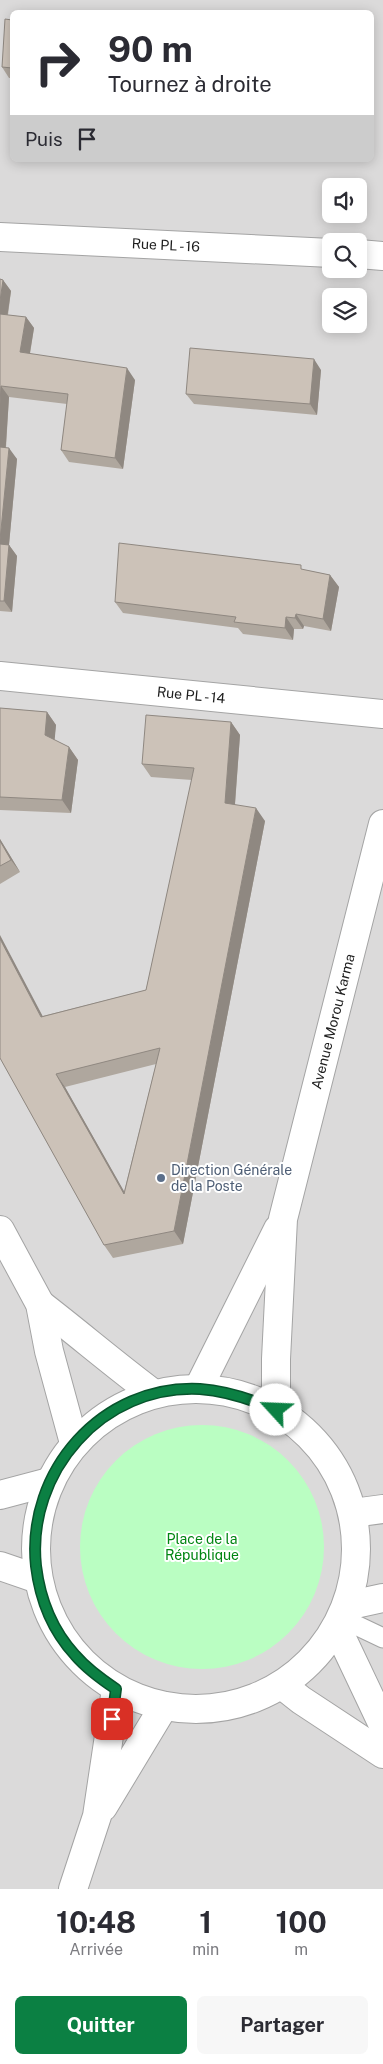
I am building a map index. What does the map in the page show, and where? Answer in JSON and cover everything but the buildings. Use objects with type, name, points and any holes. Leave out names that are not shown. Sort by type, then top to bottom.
[{"type":"street","name":"Rue PL - 16","points":[[0,238],[322,253]]},
{"type":"street","points":[[367,255],[383,256]]},
{"type":"street","name":"Rue PL - 14","points":[[0,676],[383,714]]},
{"type":"street","name":"Avenue Morou Karma","points":[[276,1410],[276,1349],[284,1219],[383,824]]},
{"type":"street","name":"Avenue Morou Karma","points":[[198,1389],[284,1219]]},
{"type":"street","points":[[0,1230],[40,1304],[49,1351],[74,1443]]},
{"type":"street","points":[[40,1304],[154,1394]]},
{"type":"street","points":[[198,1389],[225,1392],[252,1399],[276,1410],[311,1437],[337,1472],[353,1513],[357,1560],[353,1584],[342,1617],[312,1660],[298,1674],[282,1685],[254,1699],[225,1707],[195,1709],[164,1706],[139,1700],[116,1689],[95,1674],[75,1655],[58,1632],[45,1606],[38,1579],[35,1554],[36,1529],[40,1505],[49,1482],[60,1462],[74,1443],[87,1430],[118,1408],[154,1394],[198,1389]]},
{"type":"street","points":[[0,1495],[49,1482]]},
{"type":"street","points":[[353,1513],[383,1509]]},
{"type":"street","points":[[0,1566],[38,1579]]},
{"type":"street","points":[[342,1617],[383,1598]]},
{"type":"street","points":[[342,1617],[383,1725]]},
{"type":"street","points":[[282,1685],[301,1700],[383,1754]]},
{"type":"street","points":[[73,1889],[97,1816],[116,1689]]},
{"type":"street","points":[[97,1816],[164,1706]]},
{"type":"lane","points":[[342,1617],[383,1638]]},
{"type":"shaded area","points":[[0,0],[383,0],[383,1889],[0,1889]]},
{"type":"green space","name":"Place de la République","points":[[214,1425],[237,1430],[260,1439],[288,1461],[304,1479],[315,1500],[322,1523],[324,1547],[322,1571],[315,1594],[304,1615],[288,1633],[270,1649],[249,1660],[214,1669],[190,1669],[155,1660],[134,1649],[100,1615],[89,1594],[82,1571],[80,1535],[89,1500],[100,1479],[134,1445],[155,1434],[178,1427]]},
{"type":"place","name":"Direction Générale de la Poste","points":[[161,1178]]},
{"type":"route","points":[[112,1719],[116,1689],[95,1674],[75,1655],[58,1632],[45,1606],[38,1579],[35,1554],[36,1529],[40,1505],[49,1482],[60,1462],[74,1443],[87,1430],[118,1408],[154,1394],[198,1389],[225,1392],[252,1399],[276,1410]]}]
